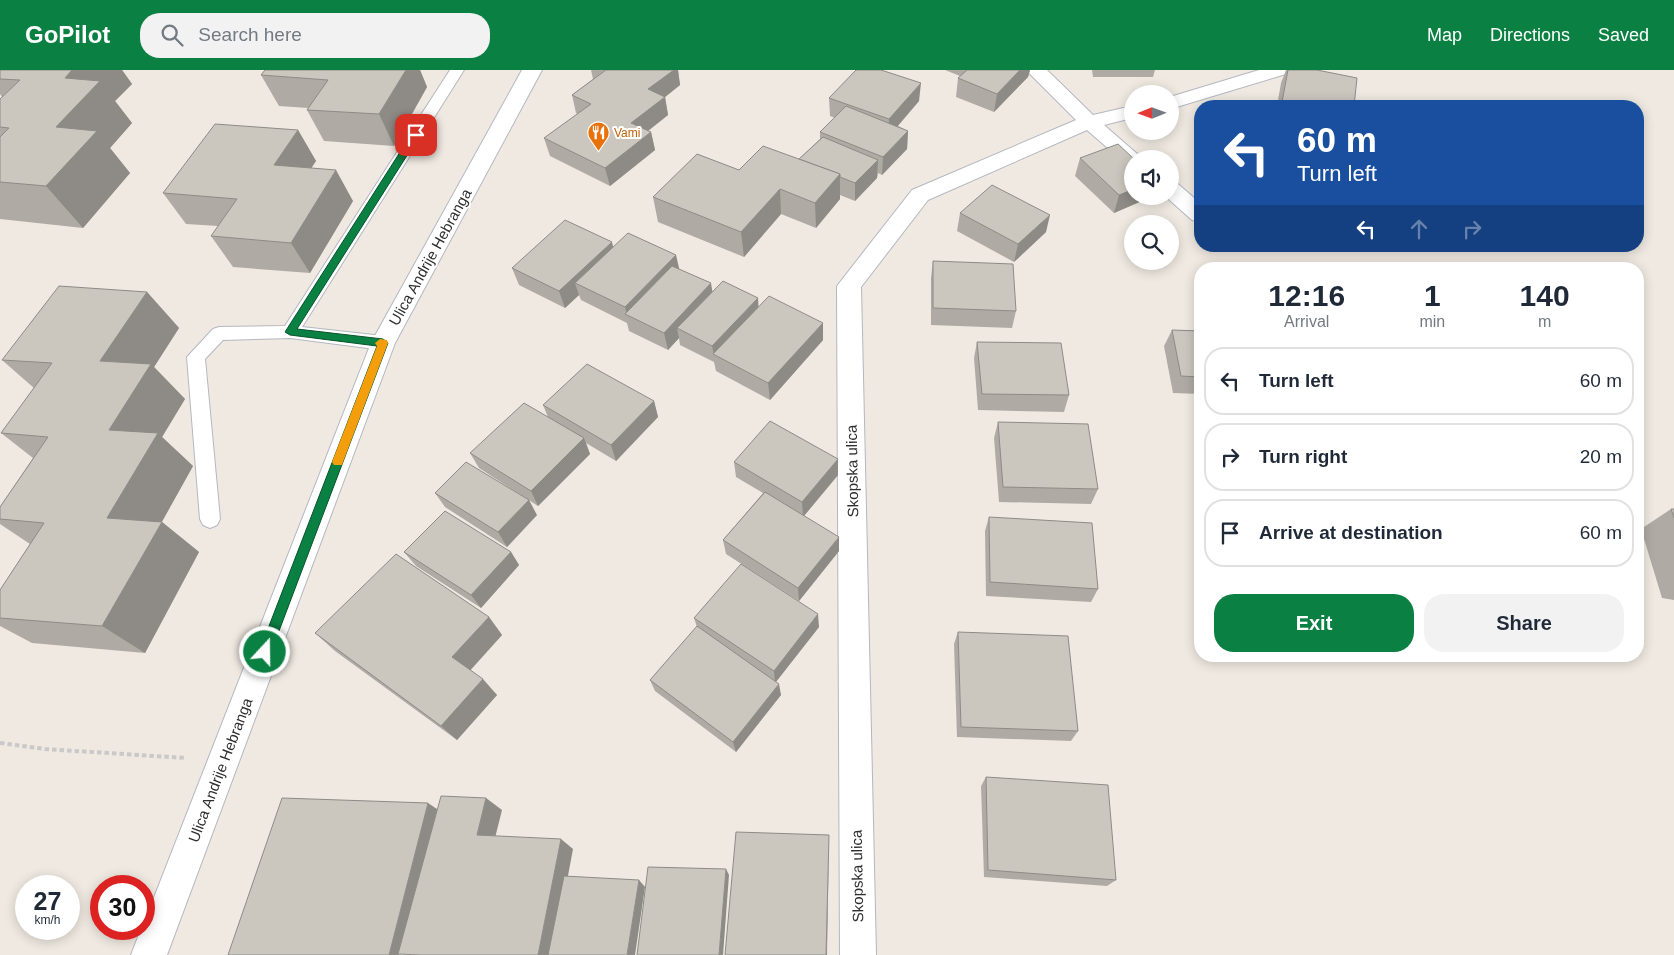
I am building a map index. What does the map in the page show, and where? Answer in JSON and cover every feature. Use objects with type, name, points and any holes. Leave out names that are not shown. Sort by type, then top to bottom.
[{"type":"street","name":"Ulica Andrije Hebranga","points":[[149,955],[383,343],[532,70]]},
{"type":"street","points":[[1036,70],[1089,122],[1124,151]]},
{"type":"street","points":[[1179,100],[1278,70]]},
{"type":"street","name":"Skopska ulica","points":[[858,955],[849,286],[920,194],[1089,122],[1124,114]]},
{"type":"street","points":[[1179,196],[1194,209]]},
{"type":"lane","points":[[290,332],[457,70]]},
{"type":"lane","points":[[210,519],[196,356],[219,334],[290,332],[383,343]]},
{"type":"path","points":[[0,743],[45,749],[223,760]]},
{"type":"building","points":[[0,70],[72,70],[65,78],[100,81],[56,127],[97,131],[46,186],[0,182],[0,137],[9,128],[0,127],[0,99],[20,80],[0,79]]},
{"type":"building","points":[[265,70],[406,70],[379,114],[307,110],[328,80],[261,75]]},
{"type":"building","points":[[606,70],[674,70],[648,89],[665,97],[631,123],[651,132],[605,168],[544,138],[591,104],[572,95]]},
{"type":"building","points":[[856,70],[881,70],[921,83],[889,119],[829,98]]},
{"type":"building","points":[[967,70],[1020,70],[997,94],[958,78]]},
{"type":"building","points":[[1288,70],[1317,70],[1357,78],[1355,100],[1282,100]]},
{"type":"building","points":[[846,106],[908,131],[883,157],[820,132]]},
{"type":"building","points":[[215,124],[298,130],[274,165],[336,170],[291,243],[211,236],[237,199],[163,193]]},
{"type":"building","points":[[823,137],[878,160],[855,183],[840,177],[840,174],[799,159]]},
{"type":"building","points":[[1118,144],[1124,150],[1124,193],[1119,195],[1080,158]]},
{"type":"building","points":[[763,146],[840,174],[815,203],[780,189],[741,232],[653,197],[697,154],[739,170]]},
{"type":"building","points":[[992,185],[1050,215],[1018,244],[960,213]]},
{"type":"building","points":[[565,220],[612,242],[559,291],[512,268]]},
{"type":"building","points":[[628,233],[676,255],[625,307],[575,283]]},
{"type":"building","points":[[933,261],[1013,264],[1016,311],[933,308]]},
{"type":"building","points":[[672,266],[711,283],[664,333],[625,314]]},
{"type":"building","points":[[723,281],[758,298],[712,346],[677,328]]},
{"type":"building","points":[[59,286],[147,292],[100,361],[151,364],[109,430],[158,433],[107,518],[162,522],[102,626],[0,618],[0,590],[44,523],[0,519],[0,507],[48,437],[1,433],[52,363],[2,360]]},
{"type":"building","points":[[769,296],[823,323],[768,383],[713,354]]},
{"type":"building","points":[[1172,330],[1194,331],[1194,377],[1181,376]]},
{"type":"building","points":[[977,342],[1061,343],[1069,395],[982,394]]},
{"type":"building","points":[[587,364],[654,401],[611,445],[543,405]]},
{"type":"building","points":[[524,403],[584,438],[531,491],[470,453]]},
{"type":"building","points":[[770,421],[838,459],[802,502],[734,462]]},
{"type":"building","points":[[998,422],[1088,424],[1098,489],[1003,487]]},
{"type":"building","points":[[466,462],[529,500],[498,532],[435,493]]},
{"type":"building","points":[[765,492],[839,537],[798,588],[723,540]]},
{"type":"building","points":[[445,511],[511,552],[471,595],[404,552]]},
{"type":"building","points":[[989,517],[1092,523],[1098,589],[990,582]]},
{"type":"building","points":[[396,554],[489,617],[452,657],[483,679],[441,726],[315,633]]},
{"type":"building","points":[[741,564],[818,614],[774,671],[694,618]]},
{"type":"building","points":[[697,626],[779,684],[733,742],[650,680]]},
{"type":"building","points":[[958,632],[1068,636],[1078,731],[961,727]]},
{"type":"building","points":[[986,777],[1108,785],[1116,880],[988,870]]},
{"type":"building","points":[[441,796],[486,798],[477,835],[561,839],[538,955],[398,954]]},
{"type":"building","points":[[282,798],[428,803],[389,955],[228,955]]},
{"type":"building","points":[[736,832],[829,835],[826,955],[725,955]]},
{"type":"building","points":[[648,867],[726,869],[719,955],[637,955]]},
{"type":"building","points":[[564,876],[639,880],[627,955],[548,955]]},
{"type":"slow traffic","points":[[338,462],[383,343],[380,343]]},
{"type":"place","name":"Vami","points":[[598,152]]},
{"type":"route","points":[[265,652],[383,343],[290,332],[416,135]]}]
